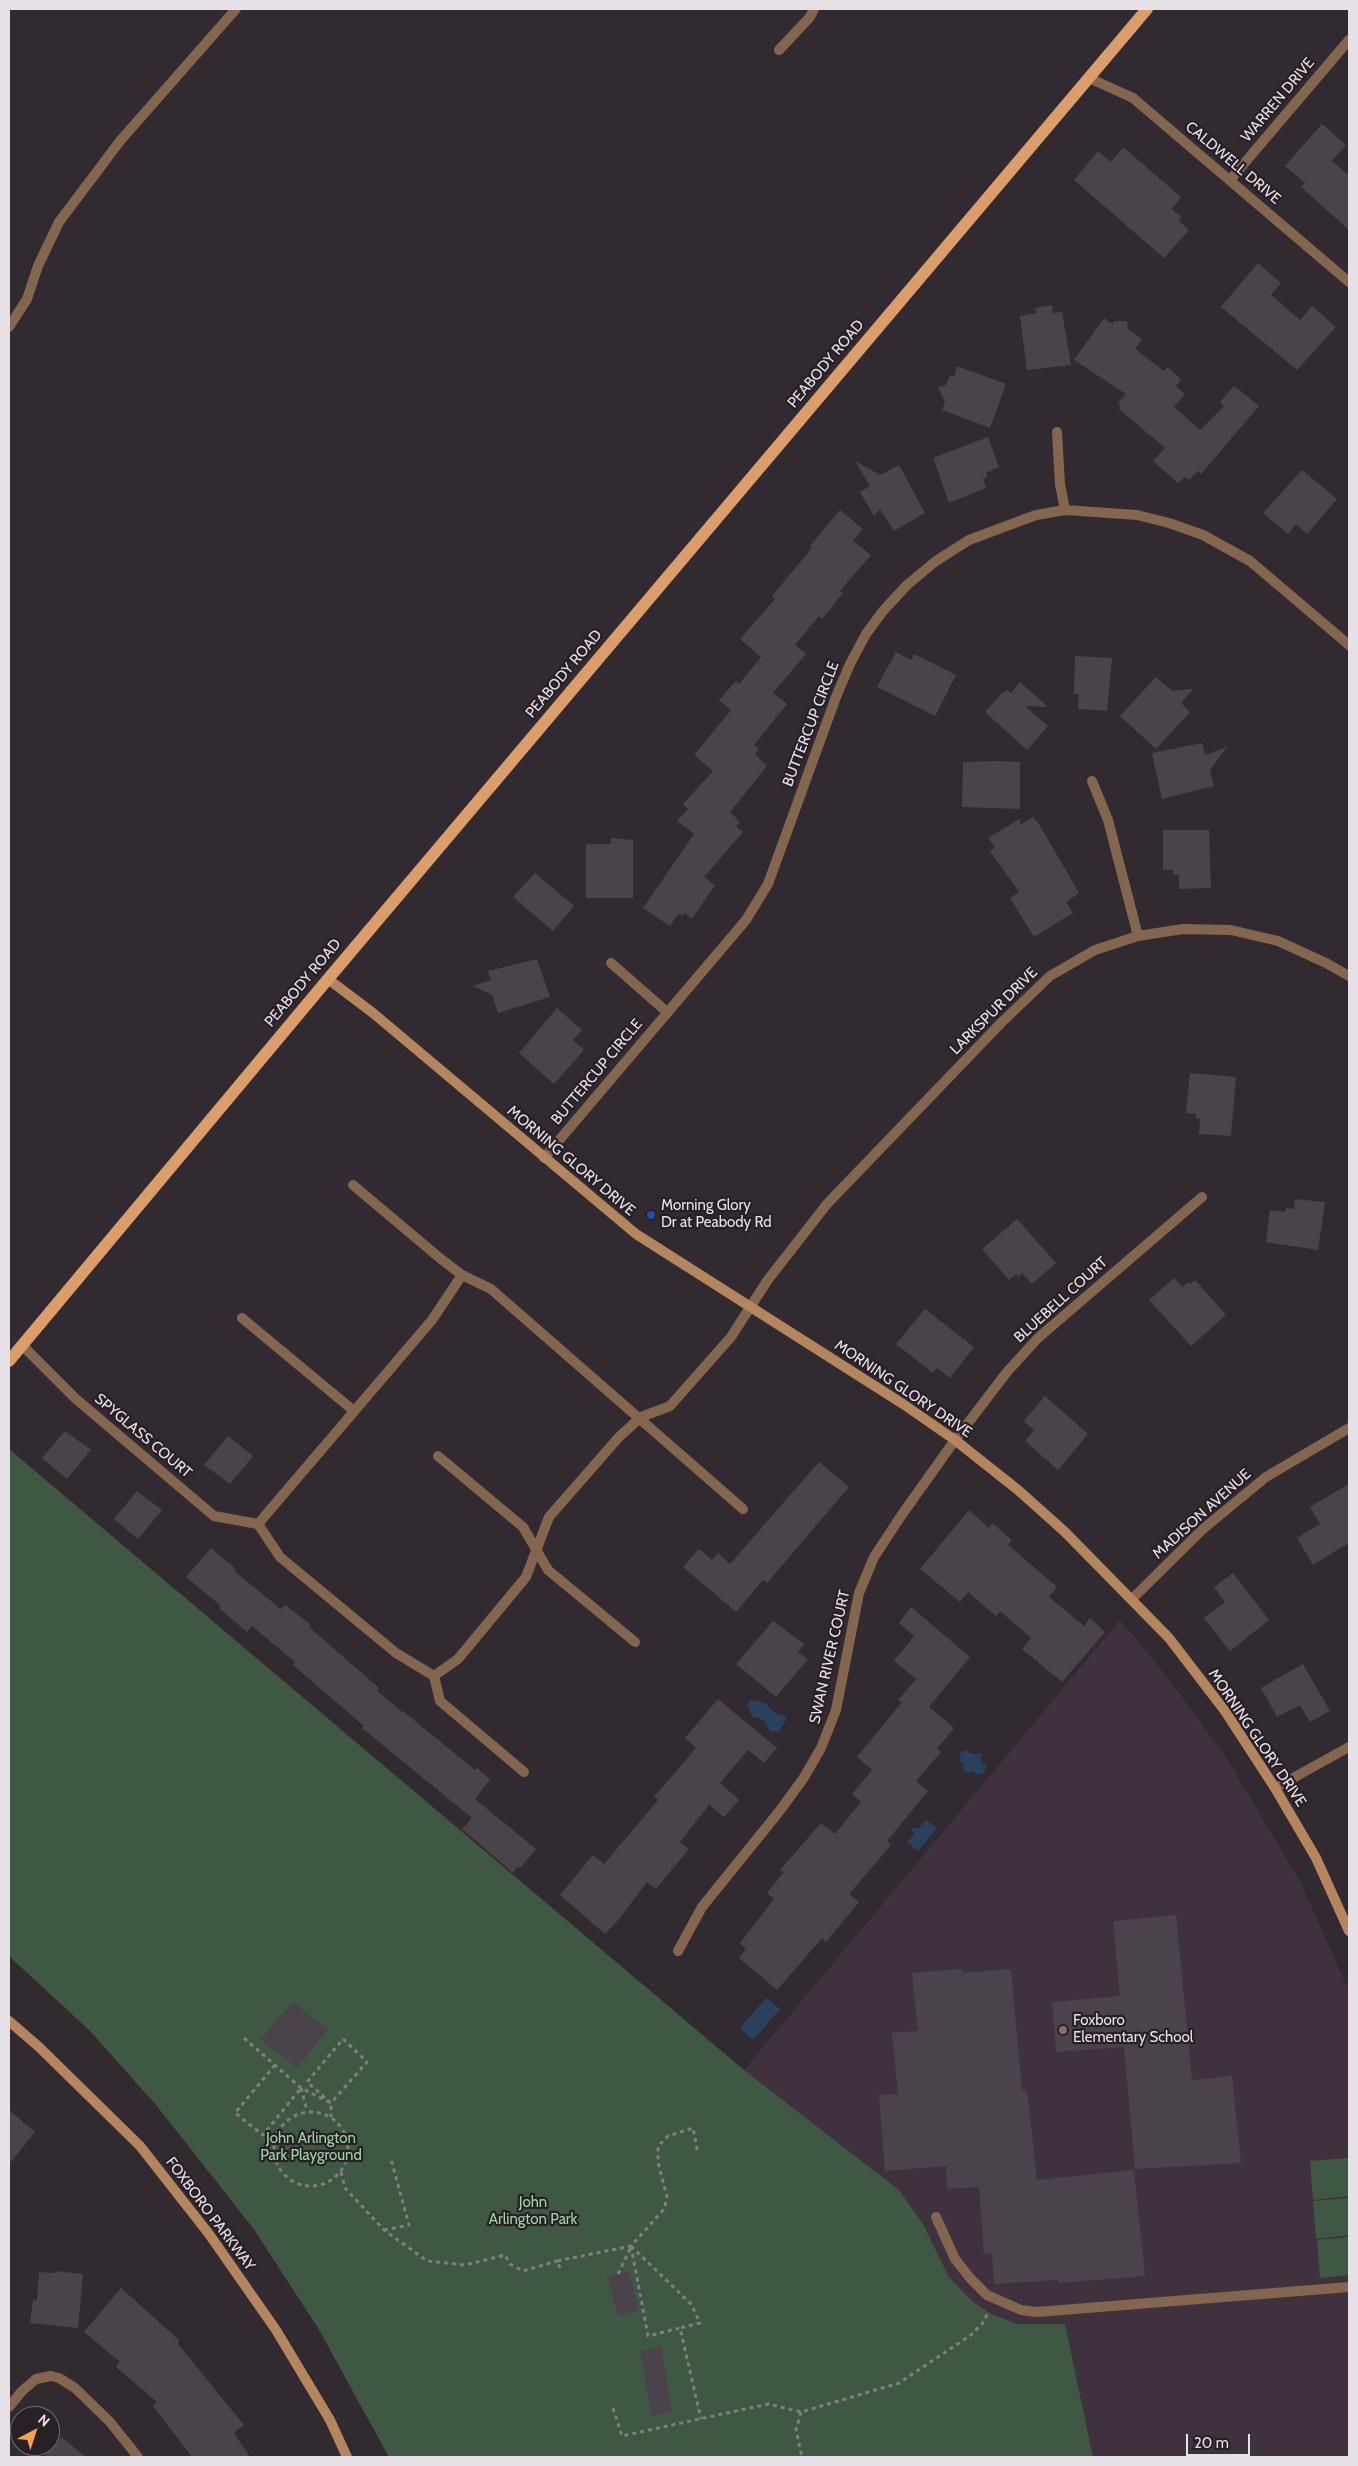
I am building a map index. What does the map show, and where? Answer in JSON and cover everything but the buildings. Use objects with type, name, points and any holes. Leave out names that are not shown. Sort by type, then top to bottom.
[{"type":"main road","name":"PEABODY ROAD","points":[[9,1361],[328,979],[1147,9]]},
{"type":"street","points":[[9,327],[27,298],[38,266],[59,222],[120,141],[236,9]]},
{"type":"street","points":[[779,50],[810,17],[814,9]]},
{"type":"street","name":"WARREN DRIVE","points":[[1230,180],[1349,40]]},
{"type":"street","name":"CALDWELL DRIVE","points":[[1089,78],[1133,98],[1349,282]]},
{"type":"street","points":[[1057,432],[1060,484],[1065,510]]},
{"type":"street","name":"BUTTERCUP CIRCLE","points":[[544,1158],[746,920],[768,884],[836,697],[850,664],[866,634],[883,611],[907,585],[936,561],[969,540],[1036,515],[1065,510],[1138,515],[1202,535],[1250,561],[1268,574],[1349,644]]},
{"type":"street","points":[[1092,780],[1108,820],[1138,936]]},
{"type":"street","name":"LARKSPUR DRIVE","points":[[434,1676],[458,1659],[526,1578],[549,1517],[618,1437],[640,1418],[670,1406],[731,1337],[767,1281],[827,1204],[1008,1015],[1050,976],[1095,950],[1138,936],[1183,929],[1231,930],[1278,941],[1349,976]]},
{"type":"street","points":[[611,963],[667,1012]]},
{"type":"street","name":"MORNING GLORY DRIVE","points":[[328,979],[374,1014],[636,1234],[955,1440],[1018,1490],[1065,1532],[1169,1638],[1225,1711],[1275,1788],[1316,1858],[1349,1931]]},
{"type":"street","points":[[353,1185],[462,1275],[491,1289],[743,1509]]},
{"type":"street","name":"BLUEBELL COURT","points":[[955,1440],[1007,1372],[1038,1338],[1202,1197]]},
{"type":"street","points":[[462,1275],[432,1320],[258,1524],[280,1557],[396,1654],[434,1676],[440,1701],[524,1772]]},
{"type":"street","points":[[242,1318],[354,1411]]},
{"type":"street","name":"SPYGLASS COURT","points":[[22,1345],[76,1400],[214,1516],[258,1524]]},
{"type":"street","name":"MADISON AVENUE","points":[[1132,1599],[1203,1529],[1266,1478],[1349,1428]]},
{"type":"street","name":"SWAN RIVER COURT","points":[[678,1952],[702,1908],[778,1813],[803,1779],[821,1748],[836,1710],[859,1593],[874,1557],[955,1440]]},
{"type":"street","points":[[438,1456],[523,1528],[548,1570],[635,1642]]},
{"type":"street","points":[[1275,1788],[1349,1747]]},
{"type":"street","name":"FOXBORO PARKWAY","points":[[9,2021],[39,2047],[140,2146],[209,2234],[276,2330],[330,2420],[347,2457]]},
{"type":"street","points":[[936,2217],[955,2259],[970,2278],[995,2299],[1021,2310],[1037,2312],[1349,2287]]},
{"type":"street","points":[[9,2407],[22,2391],[36,2379],[51,2376],[59,2378],[75,2388],[110,2422],[138,2457]]},
{"type":"path","points":[[244,2038],[301,2088],[332,2103]]},
{"type":"path","points":[[331,2117],[332,2103],[367,2062],[343,2039],[306,2082],[332,2103]]},
{"type":"path","points":[[275,2065],[236,2113],[263,2135],[301,2088]]},
{"type":"path","points":[[301,2088],[307,2111]]},
{"type":"path","points":[[307,2111],[319,2112],[331,2117],[340,2125],[346,2136],[349,2149],[347,2161],[340,2172],[326,2183],[308,2186],[296,2183],[286,2176],[278,2166],[274,2155],[274,2143],[278,2131],[285,2121],[295,2114],[307,2111]]},
{"type":"path","points":[[618,2274],[631,2246],[664,2210],[667,2197],[658,2162],[658,2146],[668,2136],[693,2128],[698,2154]]},
{"type":"path","points":[[384,2230],[408,2225],[391,2158]]},
{"type":"path","points":[[340,2172],[345,2188],[384,2230],[427,2261],[465,2265],[505,2255],[510,2264],[523,2271],[631,2246]]},
{"type":"path","points":[[631,2246],[691,2304],[700,2323],[648,2336],[631,2246]]},
{"type":"path","points":[[557,2262],[560,2268]]},
{"type":"path","points":[[613,2408],[622,2436],[768,2404],[801,2412],[899,2383],[971,2335],[982,2324],[995,2299]]},
{"type":"path","points":[[680,2328],[702,2419]]},
{"type":"path","points":[[801,2412],[796,2430],[802,2457]]},
{"type":"shaded area","name":"Foxboro Elementary School","points":[[1120,1620],[1168,1678],[1227,1759],[1300,1881],[1349,1991],[1349,2457],[1093,2457],[1065,2324],[1016,2324],[988,2312],[972,2301],[949,2277],[923,2224],[899,2190],[744,2070]]},
{"type":"green space","name":"John Arlington Park","points":[[9,1449],[744,2070],[899,2190],[923,2224],[949,2277],[972,2301],[988,2312],[1016,2324],[1065,2324],[1093,2457],[389,2457],[318,2328],[253,2228],[156,2105],[90,2031],[9,1956]]},
{"type":"green space","points":[[1349,2158],[1349,2196],[1313,2200],[1310,2161]]},
{"type":"green space","points":[[1349,2198],[1349,2235],[1316,2239],[1313,2201]]},
{"type":"green space","points":[[1349,2237],[1349,2275],[1320,2278],[1317,2240]]},
{"type":"water","points":[[750,1700],[765,1703],[775,1713],[785,1716],[786,1720],[779,1732],[770,1731],[764,1720],[752,1716],[747,1705]]},
{"type":"water","points":[[967,1750],[972,1754],[981,1753],[981,1761],[986,1765],[984,1773],[977,1775],[972,1771],[966,1773],[963,1770],[964,1764],[959,1760],[961,1752]]},
{"type":"water","points":[[926,1820],[937,1828],[918,1851],[907,1842],[914,1834],[912,1828],[919,1828]]},
{"type":"water","points":[[766,1998],[780,2009],[753,2040],[740,2028]]},
{"type":"place","name":"Morning Glory Dr at Peabody Rd","points":[[651,1215]]},
{"type":"place","name":"Foxboro Elementary School","points":[[1063,2030]]},
{"type":"park label","name":"John Arlington Park Playground","points":[[311,2148]]}]
